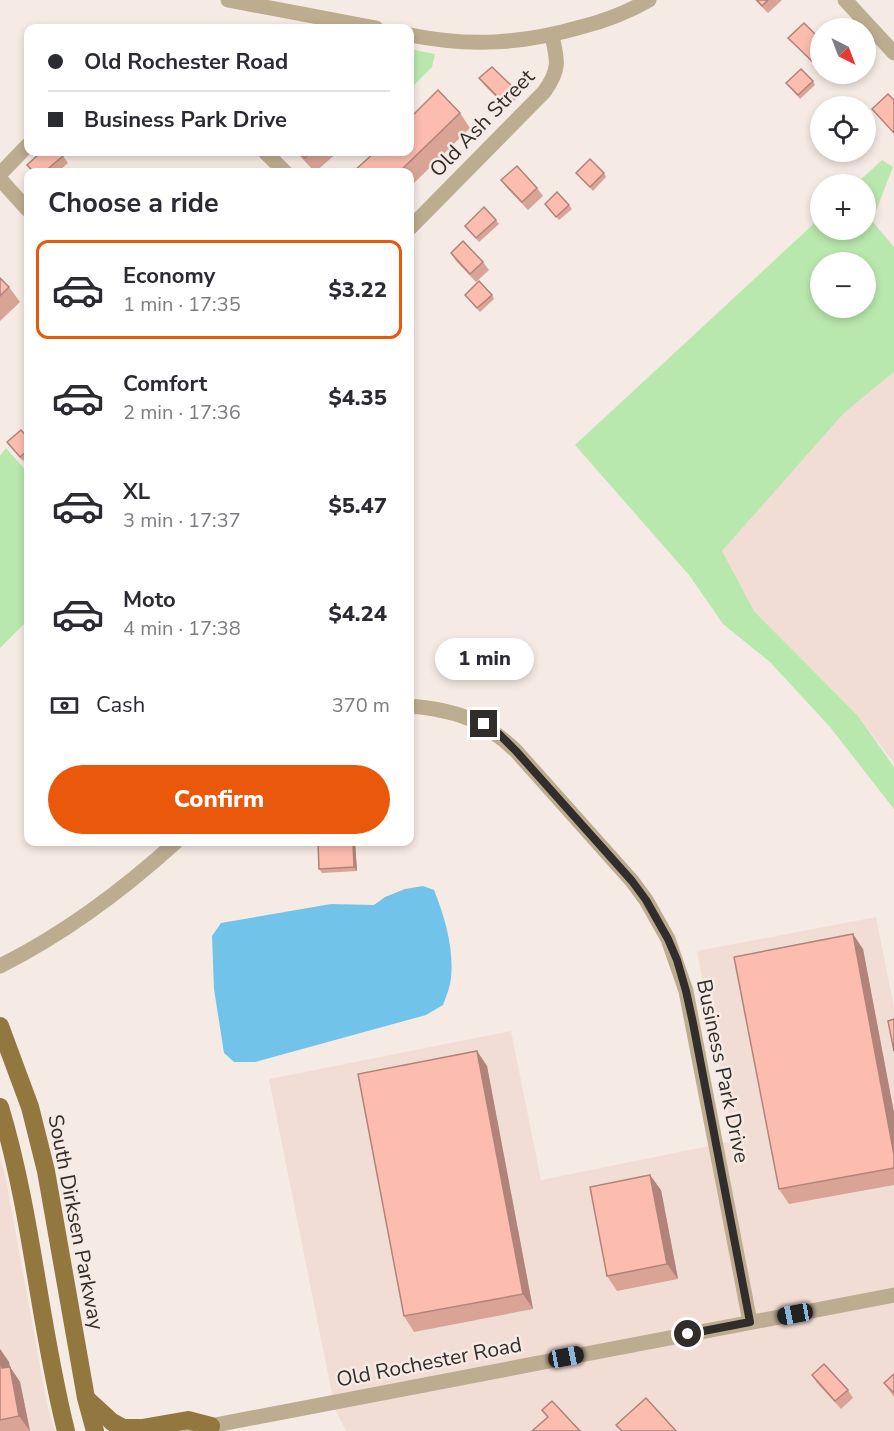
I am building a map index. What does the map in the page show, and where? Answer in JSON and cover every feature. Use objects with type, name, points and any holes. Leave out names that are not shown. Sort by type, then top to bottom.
[{"type":"main road","name":"South Dirksen Parkway","points":[[0,1026],[30,1107],[46,1172],[86,1398],[95,1431]]},
{"type":"main road","points":[[0,1107],[25,1204],[66,1431]]},
{"type":"main road","points":[[86,1398],[112,1422],[123,1428],[142,1428],[188,1420],[211,1426]]},
{"type":"street","points":[[228,0],[355,24]]},
{"type":"street","points":[[414,36],[448,42],[492,43],[552,36],[604,20],[649,0]]},
{"type":"street","points":[[845,0],[894,53]]},
{"type":"street","name":"Old Ash Street","points":[[414,224],[544,92],[555,78],[558,62],[552,36]]},
{"type":"street","points":[[0,174],[24,149]]},
{"type":"street","points":[[269,156],[281,168]]},
{"type":"street","points":[[0,179],[24,206]]},
{"type":"street","name":"Business Park Drive","points":[[414,706],[452,711],[468,716],[499,734],[632,881],[668,939],[686,991],[750,1322]]},
{"type":"street","points":[[0,966],[84,915],[141,873],[171,846]]},
{"type":"street","name":"Old Rochester Road","points":[[184,1431],[894,1295]]},
{"type":"shaded area","points":[[894,372],[894,763],[858,716],[754,611],[721,551],[844,413]]},
{"type":"shaded area","points":[[876,917],[894,1007],[894,1431],[346,1431],[335,1409],[269,1079],[511,1031],[541,1180],[734,1141],[697,951]]},
{"type":"shaded area","points":[[0,1156],[47,1404],[55,1431],[0,1431]]},
{"type":"green space","points":[[414,50],[435,54],[432,67],[414,85]]},
{"type":"green space","points":[[882,160],[893,167],[876,211],[876,174],[867,174]]},
{"type":"green space","points":[[876,226],[894,247],[894,372],[844,413],[722,551],[754,611],[858,716],[894,767],[894,809],[830,727],[770,662],[723,624],[689,575],[575,445],[810,227],[810,240],[876,240]]},
{"type":"green space","points":[[6,448],[24,468],[24,624],[0,648],[0,456]]},
{"type":"water","points":[[423,886],[434,890],[442,911],[450,945],[451,978],[443,1005],[426,1015],[255,1062],[234,1062],[224,1053],[214,989],[212,936],[221,923],[331,904],[374,905],[385,897],[405,889]]},
{"type":"building","points":[[757,0],[768,0],[762,6]]},
{"type":"building","points":[[804,23],[810,29],[810,59],[788,38]]},
{"type":"building","points":[[492,67],[514,88],[501,100],[479,78]]},
{"type":"building","points":[[801,69],[810,78],[810,84],[798,95],[786,83]]},
{"type":"building","points":[[438,90],[460,113],[403,168],[357,168],[371,156],[414,156],[414,114]]},
{"type":"building","points":[[888,94],[894,100],[894,133],[876,113],[876,105]]},
{"type":"building","points":[[37,156],[63,156],[49,168],[30,168],[27,165]]},
{"type":"building","points":[[590,159],[604,173],[590,187],[576,173]]},
{"type":"building","points":[[517,166],[537,188],[522,202],[501,180]]},
{"type":"building","points":[[557,192],[569,205],[556,217],[545,204]]},
{"type":"building","points":[[484,207],[496,220],[476,238],[465,226]]},
{"type":"building","points":[[463,241],[483,262],[470,274],[451,253]]},
{"type":"building","points":[[0,278],[9,287],[0,296]]},
{"type":"building","points":[[479,281],[492,295],[477,308],[465,295]]},
{"type":"building","points":[[21,430],[24,433],[24,454],[20,457],[7,442]]},
{"type":"building","points":[[318,846],[353,846],[354,867],[319,869]]},
{"type":"building","points":[[853,934],[894,1155],[894,1168],[779,1189],[734,957]]},
{"type":"building","points":[[894,1019],[894,1051],[888,1021]]},
{"type":"building","points":[[477,1051],[523,1294],[404,1316],[358,1074]]},
{"type":"building","points":[[650,1175],[667,1264],[607,1276],[590,1187]]},
{"type":"building","points":[[0,1356],[2,1368],[10,1367],[19,1416],[0,1420]]},
{"type":"building","points":[[824,1364],[848,1390],[835,1401],[812,1375]]},
{"type":"building","points":[[894,1374],[894,1393],[884,1383]]},
{"type":"building","points":[[646,1398],[676,1431],[622,1431],[616,1425]]},
{"type":"building","points":[[552,1401],[580,1431],[532,1431],[548,1417],[542,1410]]},
{"type":"route","points":[[484,724],[499,734],[516,751],[632,881],[657,919],[677,960],[693,1023],[750,1322],[688,1334]]}]
